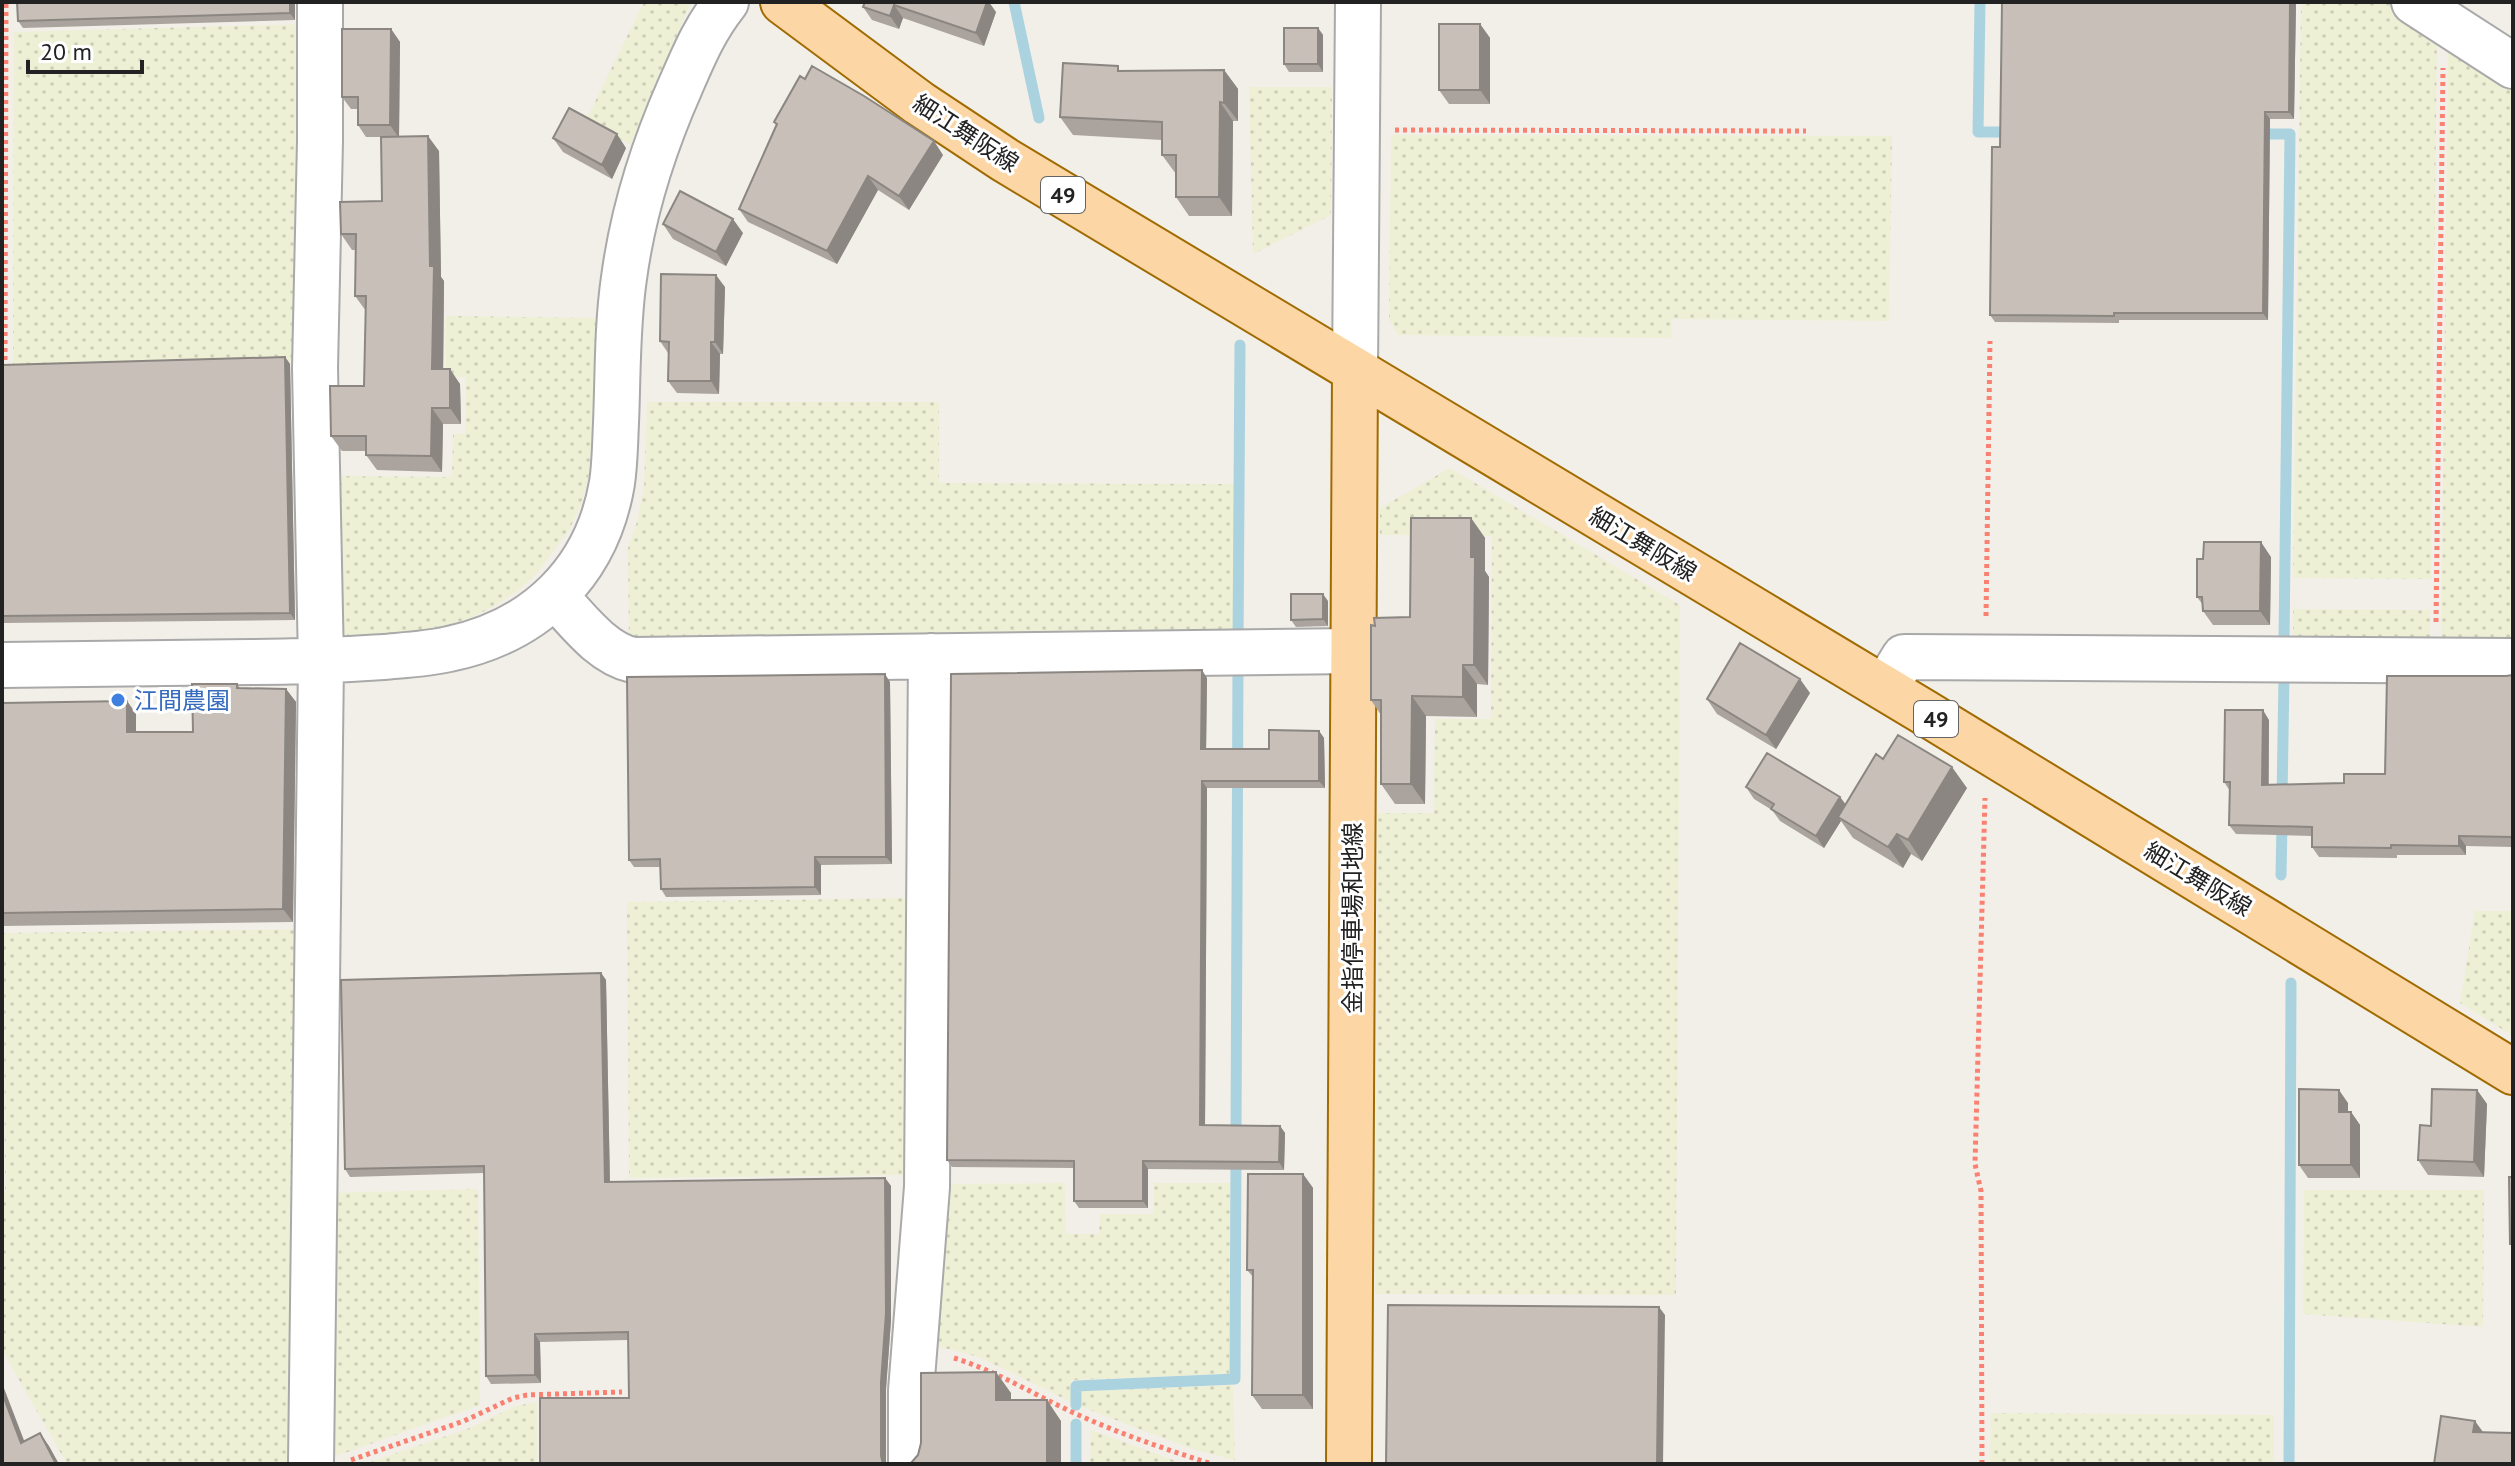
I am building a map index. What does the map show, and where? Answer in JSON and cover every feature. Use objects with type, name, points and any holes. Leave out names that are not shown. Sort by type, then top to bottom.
[{"type":"main road","name":"細江舞阪線","points":[[783,2],[877,73],[983,146],[1885,688],[2513,1072]]},
{"type":"main road","name":"金指停車場和地線","points":[[1349,1464],[1355,372]]},
{"type":"street","points":[[311,1464],[321,662],[315,368],[320,2]]},
{"type":"street","points":[[2,665],[321,662],[417,654],[448,650],[479,641],[508,630],[536,614],[577,569],[605,513],[612,482],[623,281],[631,234],[656,144],[704,32],[726,2]]},
{"type":"street","points":[[1355,372],[1358,2]]},
{"type":"street","points":[[2414,2],[2513,66]]},
{"type":"street","points":[[555,596],[608,650],[620,658],[633,660],[1354,651]]},
{"type":"street","points":[[911,1464],[911,1391],[927,1187],[931,656]]},
{"type":"street","points":[[1885,688],[1904,657],[2513,661]]},
{"type":"path","points":[[5,381],[6,2]]},
{"type":"path","points":[[2435,660],[2443,37],[2451,26]]},
{"type":"path","points":[[1357,130],[1806,131]]},
{"type":"path","points":[[1986,657],[1990,341]]},
{"type":"path","points":[[1982,1464],[1981,1191],[1975,1164],[1986,779],[1999,757]]},
{"type":"path","points":[[914,1350],[976,1365],[1098,1423],[1212,1464]]},
{"type":"path","points":[[339,1464],[464,1421],[513,1398],[622,1392]]},
{"type":"green space","points":[[644,2],[691,2],[631,145],[586,120]]},
{"type":"green space","points":[[2301,2],[2389,2],[2437,34],[2431,579],[2293,578]]},
{"type":"green space","points":[[306,24],[300,361],[13,369],[14,32]]},
{"type":"green space","points":[[2448,41],[2513,83],[2513,647],[2441,646]]},
{"type":"green space","points":[[1249,87],[1332,87],[1331,215],[1253,254]]},
{"type":"green space","points":[[1391,135],[1892,136],[1889,321],[1672,319],[1671,338],[1398,335],[1389,319]]},
{"type":"green space","points":[[446,316],[598,318],[592,450],[581,505],[569,530],[537,573],[518,591],[496,605],[471,618],[444,626],[346,637],[334,626],[331,476],[452,477],[453,434],[465,434],[466,377],[446,377]]},
{"type":"green space","points":[[647,402],[939,402],[939,483],[1234,484],[1233,644],[629,651],[628,548],[644,487]]},
{"type":"green space","points":[[1450,468],[1680,605],[1676,1295],[1375,1294],[1378,813],[1434,813],[1435,719],[1491,719],[1492,536],[1380,535],[1380,508]]},
{"type":"green space","points":[[2293,609],[2430,610],[2430,646],[2293,645]]},
{"type":"green space","points":[[915,898],[912,1175],[629,1178],[627,902]]},
{"type":"green space","points":[[2475,911],[2513,911],[2513,1036],[2460,1003]]},
{"type":"green space","points":[[303,929],[297,1464],[67,1464],[2,1350],[4,933]]},
{"type":"green space","points":[[1065,1183],[1066,1234],[1099,1234],[1100,1214],[1154,1214],[1154,1183],[1230,1183],[1229,1374],[1071,1380],[1071,1402],[979,1357],[929,1344],[941,1184]]},
{"type":"green space","points":[[478,1189],[480,1405],[325,1460],[328,1193]]},
{"type":"green space","points":[[2304,1190],[2484,1190],[2483,1327],[2303,1314]]},
{"type":"green space","points":[[1233,1385],[1235,1460],[1192,1449],[1082,1407],[1082,1391]]},
{"type":"green space","points":[[537,1402],[537,1464],[364,1464],[467,1429],[516,1406]]},
{"type":"green space","points":[[1991,1413],[2274,1415],[2274,1464],[1990,1464]]},
{"type":"green space","points":[[1091,1430],[1184,1464],[1090,1464]]},
{"type":"building","points":[[17,2],[290,2],[290,13],[18,21]]},
{"type":"building","points":[[865,2],[987,2],[976,33],[894,5],[890,16],[863,7]]},
{"type":"building","points":[[2002,2],[2290,2],[2289,112],[2265,112],[2263,313],[1990,315],[1992,147],[2000,147]]},
{"type":"building","points":[[1439,24],[1480,24],[1480,90],[1439,90]]},
{"type":"building","points":[[1284,28],[1318,28],[1318,64],[1284,64]]},
{"type":"building","points":[[342,29],[391,29],[390,125],[358,125],[358,97],[342,97]]},
{"type":"building","points":[[1063,63],[1118,66],[1118,71],[1224,70],[1224,103],[1220,102],[1219,197],[1176,197],[1176,155],[1162,155],[1162,122],[1060,117]]},
{"type":"building","points":[[812,66],[934,141],[899,196],[868,176],[827,251],[739,209],[777,124],[774,122],[800,76],[805,79]]},
{"type":"building","points":[[569,108],[617,134],[602,165],[553,138]]},
{"type":"building","points":[[428,136],[430,266],[434,266],[432,369],[450,369],[450,408],[432,408],[431,456],[366,455],[366,436],[331,436],[330,386],[364,386],[366,296],[355,296],[356,234],[341,234],[340,202],[382,201],[381,137]]},
{"type":"building","points":[[680,191],[733,219],[716,252],[663,224]]},
{"type":"building","points":[[661,274],[716,275],[711,381],[668,381],[669,342],[660,341]]},
{"type":"building","points":[[285,357],[290,613],[2,616],[2,365]]},
{"type":"building","points":[[1411,518],[1471,518],[1471,557],[1475,557],[1474,665],[1463,665],[1463,697],[1412,696],[1411,784],[1381,784],[1381,700],[1371,700],[1371,625],[1375,626],[1374,618],[1410,617]]},
{"type":"building","points":[[2204,542],[2261,542],[2260,611],[2203,611],[2202,597],[2197,597],[2197,559],[2203,559]]},
{"type":"building","points":[[1291,594],[1323,594],[1323,619],[1291,620]]},
{"type":"building","points":[[1740,643],[1800,679],[1766,735],[1707,699]]},
{"type":"building","points":[[1202,670],[1201,749],[1269,749],[1269,730],[1319,731],[1319,781],[1202,781],[1200,1125],[1280,1126],[1279,1162],[1143,1161],[1143,1201],[1074,1201],[1074,1161],[947,1160],[951,674]]},
{"type":"building","points":[[885,674],[886,857],[815,857],[815,887],[661,889],[660,859],[629,860],[627,677]]},
{"type":"building","points":[[2513,675],[2513,837],[2459,836],[2459,846],[2312,847],[2312,827],[2229,825],[2230,782],[2224,782],[2225,710],[2263,710],[2262,785],[2344,783],[2344,774],[2385,774],[2387,676]]},
{"type":"building","points":[[192,684],[286,689],[283,909],[2,913],[2,703],[127,701],[127,732],[193,732]]},
{"type":"building","points":[[1898,735],[1952,767],[1908,840],[1897,834],[1888,847],[1838,817],[1876,754],[1883,759]]},
{"type":"building","points":[[1767,753],[1840,797],[1816,836],[1771,809],[1774,804],[1746,787]]},
{"type":"building","points":[[601,973],[605,1182],[885,1178],[886,1313],[881,1382],[883,1464],[540,1464],[540,1398],[629,1398],[628,1332],[535,1334],[535,1375],[486,1376],[484,1166],[345,1169],[341,980]]},
{"type":"building","points":[[2299,1089],[2339,1090],[2339,1112],[2351,1112],[2351,1165],[2299,1165]]},
{"type":"building","points":[[2432,1089],[2477,1090],[2474,1162],[2418,1160],[2420,1125],[2431,1126]]},
{"type":"building","points":[[1248,1174],[1303,1174],[1303,1395],[1252,1395],[1253,1270],[1247,1270]]},
{"type":"building","points":[[2509,1177],[2513,1177],[2513,1244],[2510,1244]]},
{"type":"building","points":[[1388,1305],[1659,1307],[1657,1464],[1386,1464]]},
{"type":"building","points":[[996,1372],[996,1400],[1047,1400],[1047,1464],[910,1464],[918,1455],[921,1443],[921,1373]]},
{"type":"building","points":[[2,1393],[21,1443],[40,1433],[56,1464],[2,1464]]},
{"type":"building","points":[[2441,1416],[2475,1421],[2473,1432],[2513,1433],[2513,1464],[2434,1464]]},
{"type":"waterway","points":[[1014,2],[1039,118]]},
{"type":"waterway","points":[[1980,2],[1978,132],[2014,132]]},
{"type":"waterway","points":[[2255,134],[2290,134],[2284,642]]},
{"type":"waterway","points":[[1238,643],[1240,345]]},
{"type":"waterway","points":[[1236,1137],[1238,662]]},
{"type":"waterway","points":[[2282,799],[2284,676]]},
{"type":"waterway","points":[[2281,875],[2282,824]]},
{"type":"waterway","points":[[2289,1464],[2291,983]]},
{"type":"waterway","points":[[1076,1405],[1076,1386],[1235,1379],[1236,1154]]},
{"type":"waterway","points":[[1076,1424],[1076,1464]]},
{"type":"place","name":"江間農園","points":[[118,700]]}]
